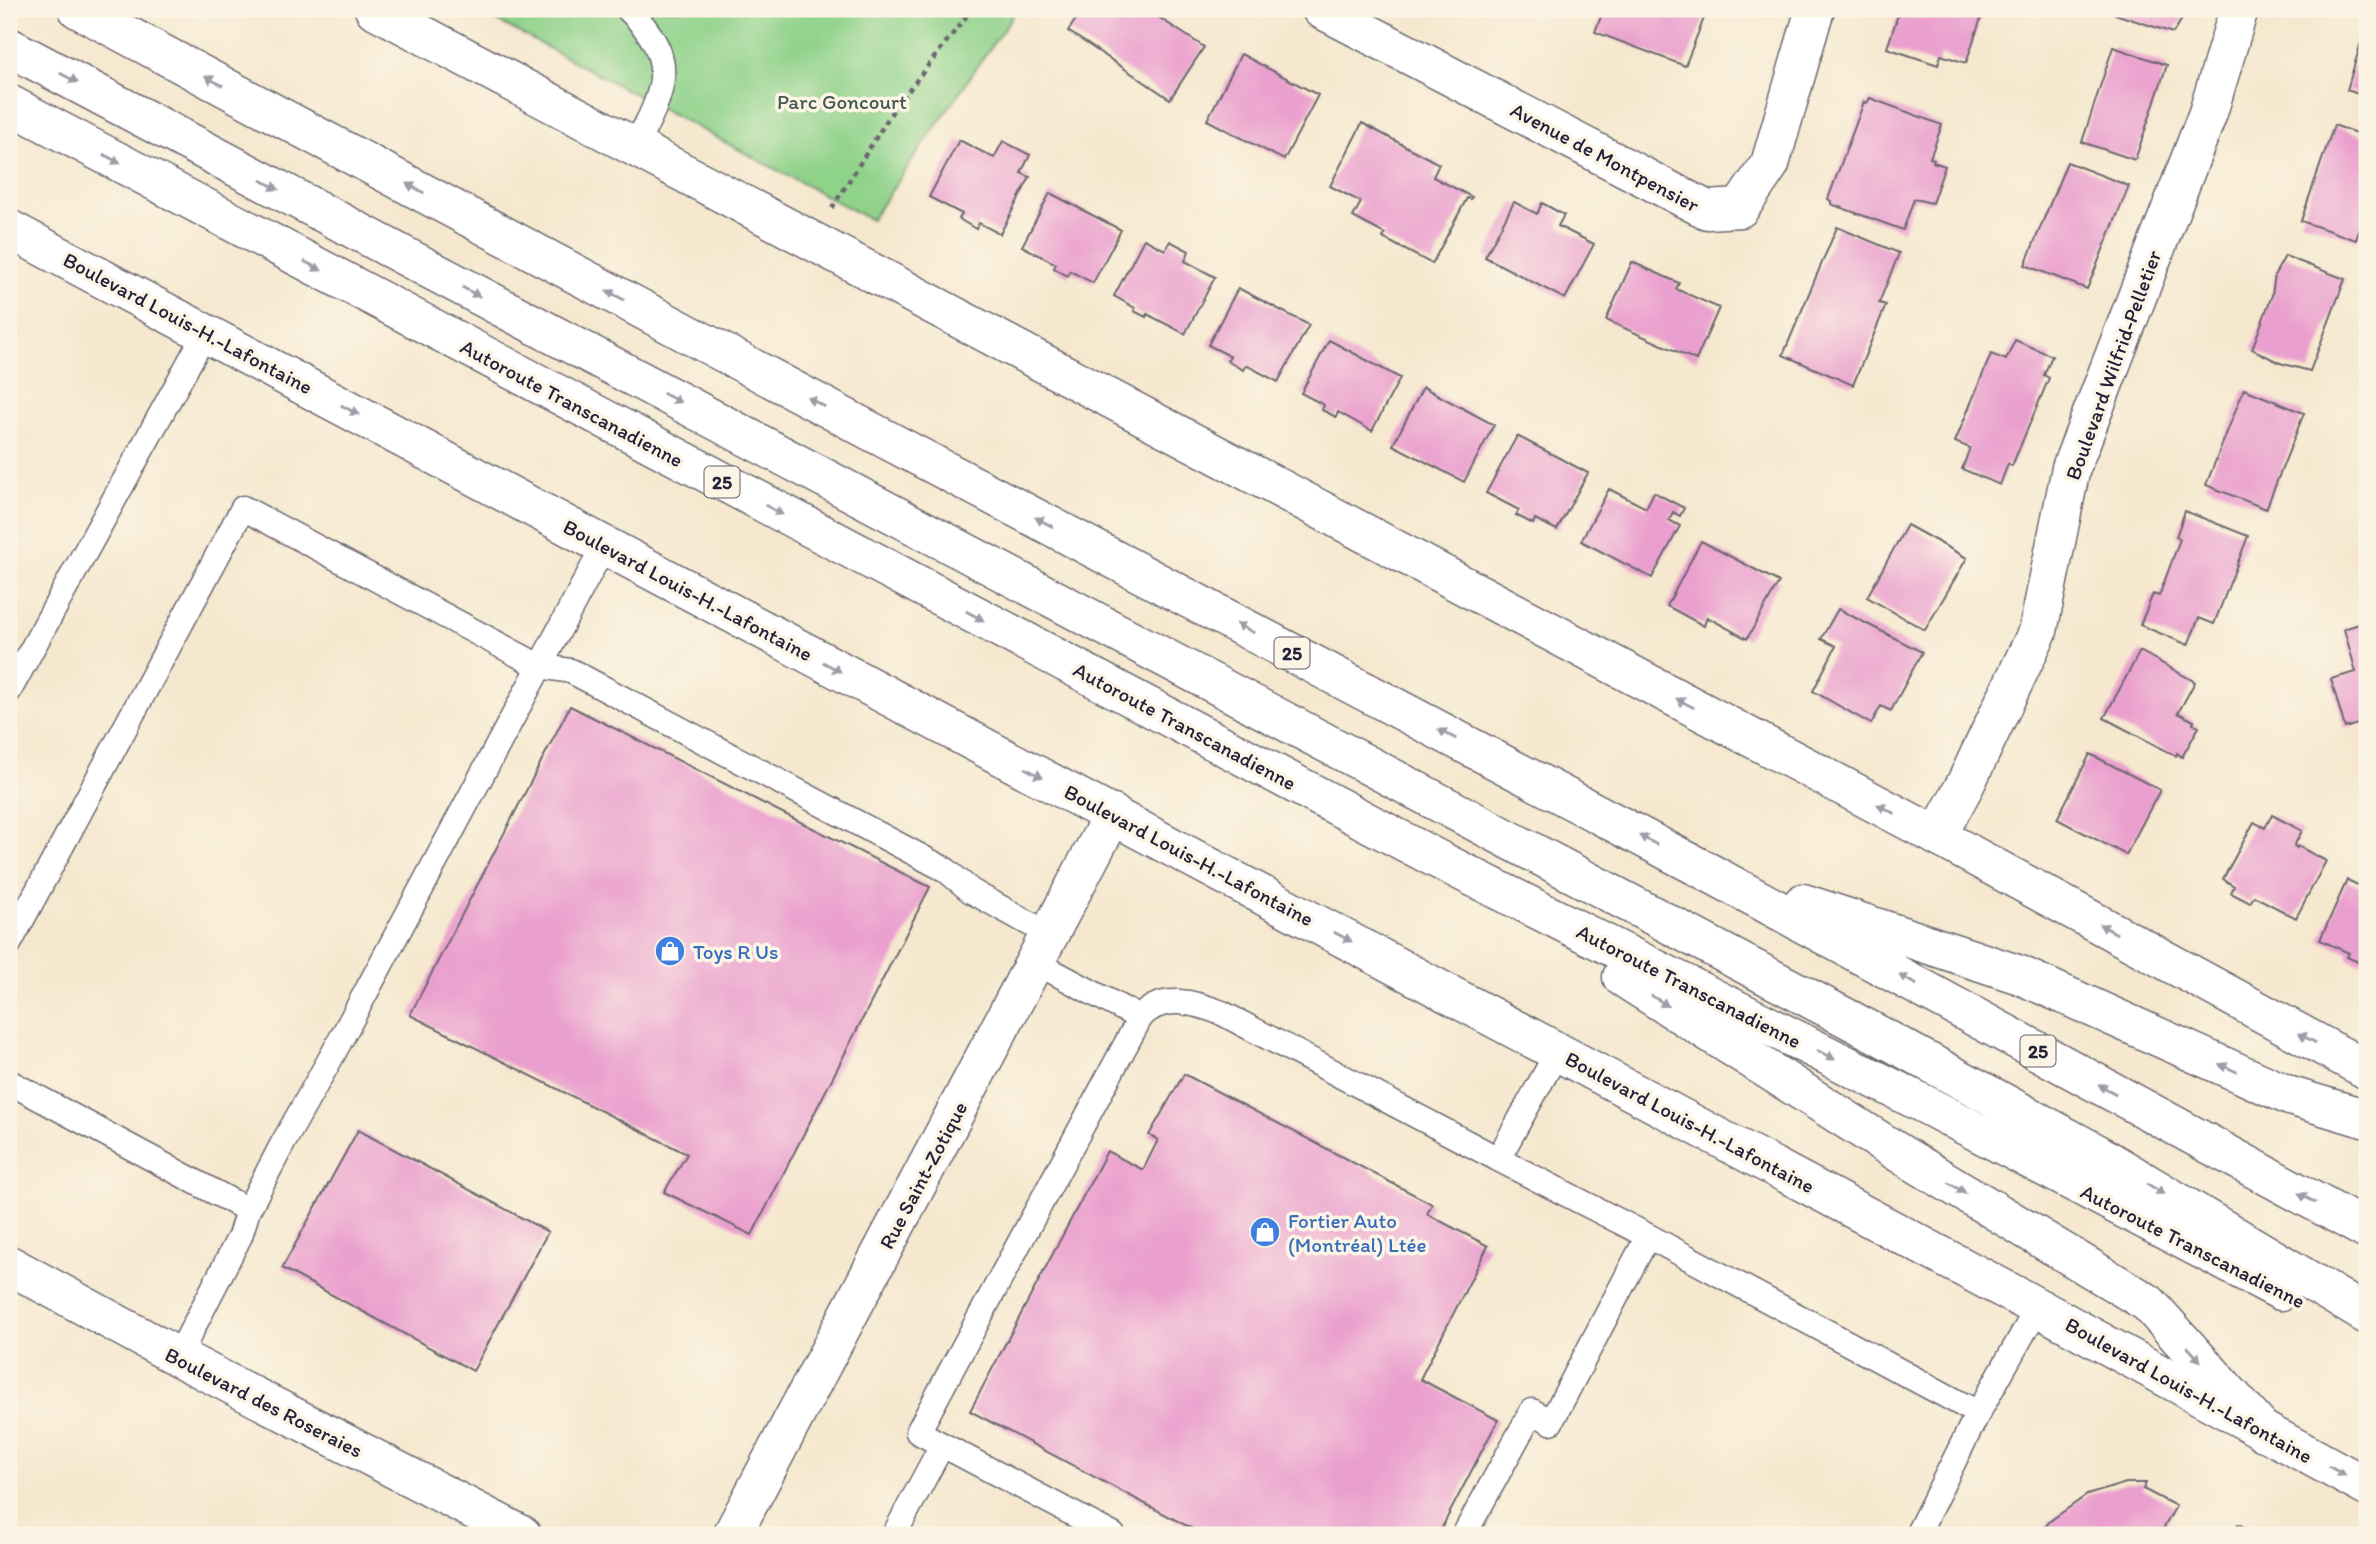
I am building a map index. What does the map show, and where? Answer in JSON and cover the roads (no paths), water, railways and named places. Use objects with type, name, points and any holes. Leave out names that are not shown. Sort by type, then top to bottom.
[{"type":"main road","name":"25","points":[[78,9],[1708,872],[2367,1230]]},
{"type":"main road","points":[[374,9],[1937,836],[2367,1070]]},
{"type":"main road","name":"Avenue de Montpensier","points":[[1321,9],[1707,210],[1740,208],[1770,164],[1815,9]]},
{"type":"main road","name":"Boulevard Wilfrid-Pelletier","points":[[1937,836],[1965,785],[2038,631],[2071,468],[2208,113],[2239,9]]},
{"type":"main road","points":[[9,47],[1875,1033],[2098,1154],[2367,1315]]},
{"type":"main road","name":"Autoroute Transcanadienne","points":[[9,104],[1437,859],[1926,1105],[2367,1336]]},
{"type":"main road","name":"Boulevard Louis-H.-Lafontaine","points":[[9,229],[2038,1307],[2367,1488]]},
{"type":"main road","name":"Rue Saint-Zotique","points":[[732,1535],[1113,814]]},
{"type":"main road","points":[[1437,859],[1899,1153],[2148,1303],[2264,1432]]},
{"type":"main road","points":[[1708,872],[2020,975],[2290,1096],[2367,1119]]},
{"type":"main road","name":"Boulevard des Roseraies","points":[[9,1265],[178,1357],[522,1535]]},
{"type":"lane","points":[[628,9],[657,45],[663,62],[658,100],[635,146]]},
{"type":"lane","points":[[9,691],[206,332]]},
{"type":"lane","points":[[9,944],[243,508],[539,666],[571,671],[946,870],[1043,948],[1140,1018]]},
{"type":"lane","points":[[178,1357],[240,1236],[248,1210],[604,546]]},
{"type":"lane","points":[[1114,1535],[918,1432],[1140,1018],[1146,1010],[1166,1003],[1196,1003],[1222,1013],[1648,1236],[1978,1413]]},
{"type":"lane","points":[[1498,1159],[1558,1051]]},
{"type":"lane","points":[[9,1082],[248,1210]]},
{"type":"lane","points":[[1464,1535],[1532,1411],[1551,1422],[1648,1236]]},
{"type":"lane","points":[[1917,1535],[1978,1413],[2038,1307]]},
{"type":"lane","points":[[894,1535],[942,1445]]},
{"type":"place","name":"Toys R Us","points":[[670,951]]},
{"type":"place","name":"Fortier Auto (Montréal) Ltée","points":[[1265,1232]]},
{"type":"park label","name":"Parc Goncourt","points":[[842,101]]}]
